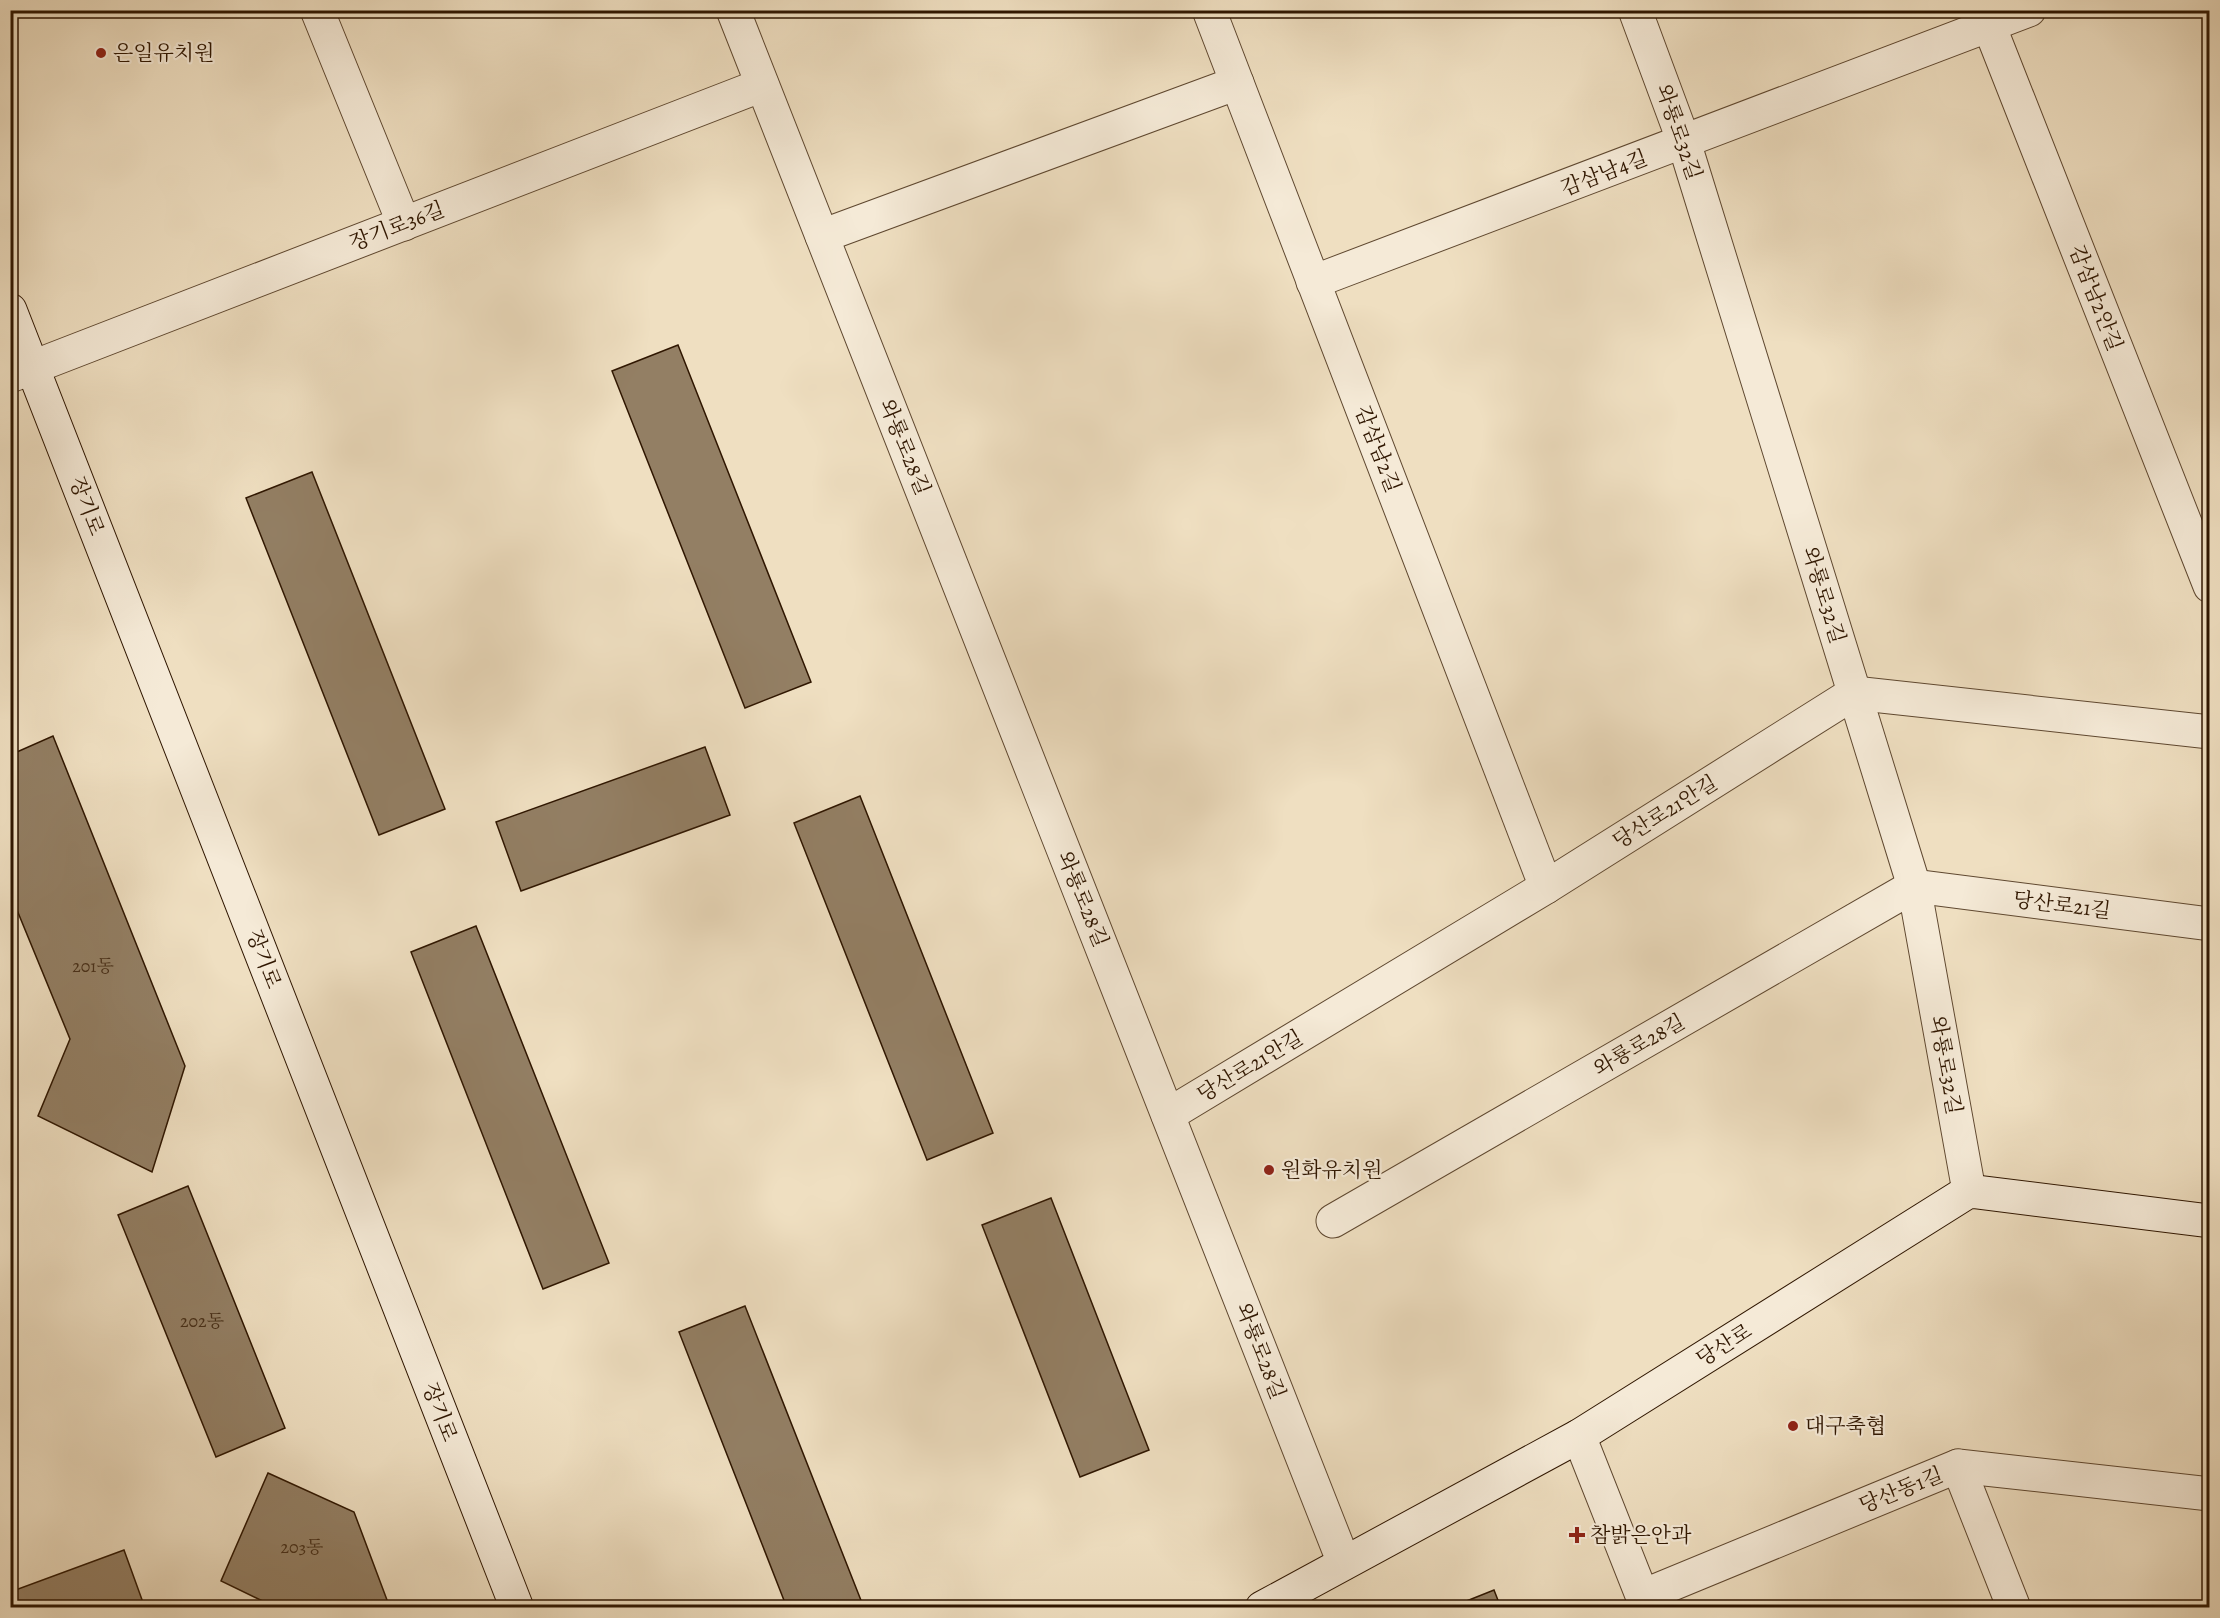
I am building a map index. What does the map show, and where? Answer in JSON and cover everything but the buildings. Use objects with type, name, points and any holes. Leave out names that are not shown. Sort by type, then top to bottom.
[{"type":"street","points":[[317,10],[404,224]]},
{"type":"street","name":"와룡로28길","points":[[733,10],[1344,1563]]},
{"type":"street","name":"감삼남2길","points":[[1209,10],[1546,887]]},
{"type":"street","name":"와룡로32길","points":[[1635,10],[1684,142],[1914,886],[1969,1191]]},
{"type":"street","name":"감삼남4길","points":[[1313,282],[1684,142],[1986,18],[2029,10]]},
{"type":"street","name":"감삼남2안길","points":[[1986,18],[2210,586]]},
{"type":"street","points":[[822,236],[1237,83]]},
{"type":"street","name":"장기로36길","points":[[22,372],[762,85]]},
{"type":"street","name":"장기로","points":[[10,310],[22,372],[517,1608]]},
{"type":"street","points":[[1854,693],[2210,732]]},
{"type":"street","name":"당산로21안길","points":[[1168,1115],[1546,887],[1854,693]]},
{"type":"street","name":"와룡로28길","points":[[1333,1221],[1914,886]]},
{"type":"street","name":"당산로21길","points":[[1914,886],[2210,924]]},
{"type":"street","points":[[1969,1191],[2210,1221]]},
{"type":"street","name":"당산로","points":[[1262,1608],[1580,1436],[1969,1191]]},
{"type":"street","points":[[1580,1436],[1645,1602]]},
{"type":"street","points":[[1958,1466],[2014,1608]]},
{"type":"street","name":"당산동1길","points":[[1645,1602],[1958,1466],[2210,1494]]},
{"type":"place","name":"은일유치원","points":[[101,53]]},
{"type":"place","name":"원화유치원","points":[[1269,1170]]},
{"type":"place","name":"대구축협","points":[[1793,1426]]},
{"type":"place","name":"참밝은안과","points":[[1577,1535]]}]
